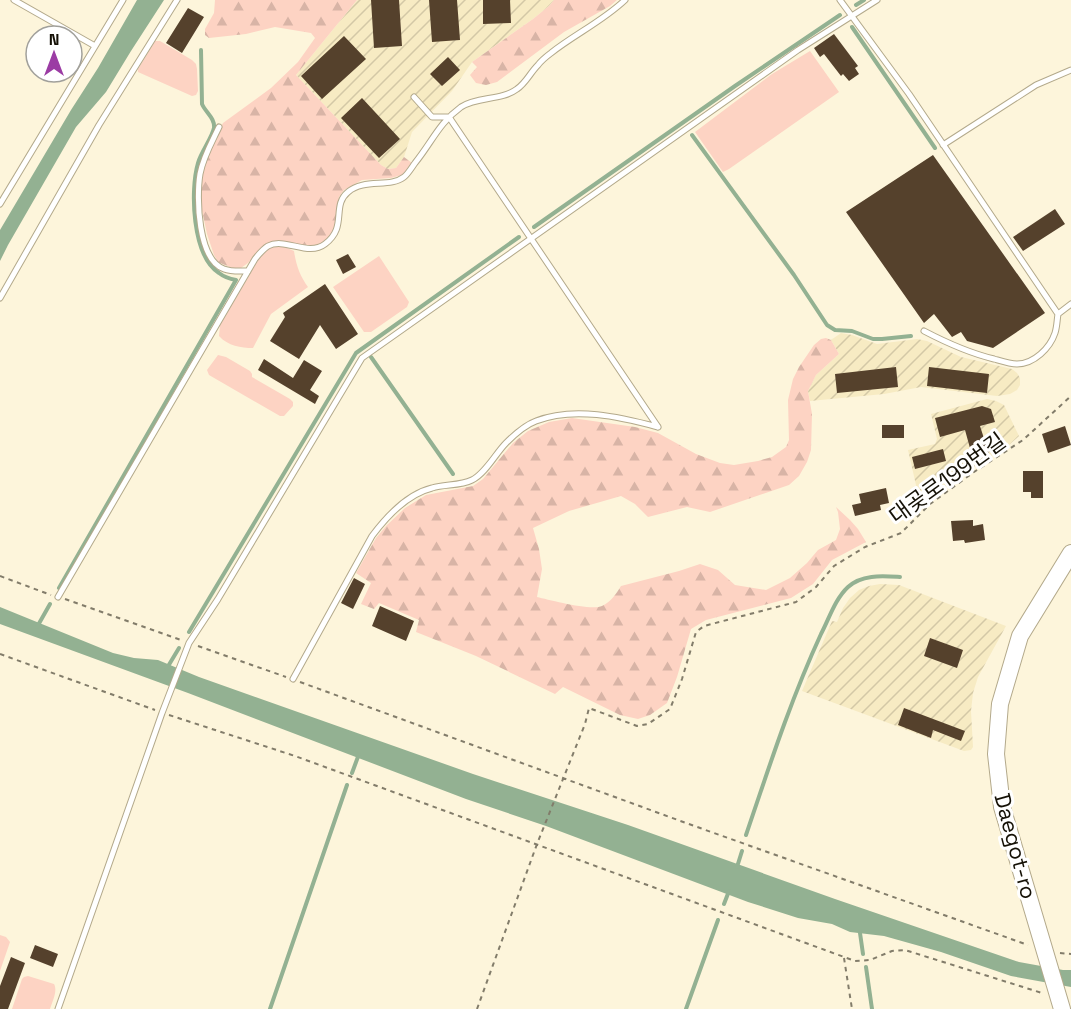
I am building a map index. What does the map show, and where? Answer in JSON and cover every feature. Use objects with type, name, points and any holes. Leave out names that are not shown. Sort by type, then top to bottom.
[{"type":"street","name":"Daegot-ro","points":[[1060,1004],[1002,807],[996,754],[1000,704],[1020,636],[1071,553]]},
{"type":"lane","points":[[14,0],[95,46]]},
{"type":"lane","points":[[0,204],[123,0]]},
{"type":"lane","points":[[0,298],[99,125],[177,0]]},
{"type":"lane","points":[[58,597],[255,259],[274,244],[312,248],[324,245],[337,232],[342,198],[348,191],[365,184],[404,178],[449,117],[473,102],[506,96],[519,88],[537,65],[552,52],[596,23],[625,0]]},
{"type":"lane","points":[[840,0],[909,94],[1058,314]]},
{"type":"lane","points":[[58,1009],[162,713],[189,643],[218,599],[362,358],[798,50],[877,0]]},
{"type":"lane","points":[[943,145],[1036,85],[1071,70]]},
{"type":"lane","points":[[414,97],[432,117],[449,117]]},
{"type":"lane","points":[[293,679],[372,536],[408,499],[432,488],[473,480],[507,442],[534,422],[549,417],[566,414],[610,416],[658,427],[449,117]]},
{"type":"lane","points":[[219,127],[206,152],[200,175],[198,201],[201,226],[206,247],[214,262],[230,271],[248,271]]},
{"type":"lane","points":[[924,331],[976,355],[1017,364],[1028,362],[1040,355],[1052,340],[1058,314],[1071,304]]},
{"type":"path","name":"대곶로199번길","points":[[563,778],[585,724],[589,708],[637,726],[648,724],[670,709],[696,632],[704,626],[796,602],[816,587],[834,566],[865,547],[900,533],[930,504],[1023,440],[1071,396]]},
{"type":"path","points":[[0,576],[293,679],[1045,951]]},
{"type":"path","points":[[0,654],[162,713],[295,756],[855,961],[870,960],[892,951],[905,950],[1060,1004]]},
{"type":"path","points":[[477,1009],[563,778]]},
{"type":"path","points":[[844,957],[852,1009]]},
{"type":"shaded area","points":[[137,0],[164,0],[106,92],[76,127],[0,261],[0,230]]},
{"type":"shaded area","points":[[357,0],[554,0],[533,19],[472,62],[452,91],[412,132],[404,157],[396,168],[388,169],[381,165],[296,75]]},
{"type":"shaded area","points":[[841,333],[877,344],[917,339],[927,341],[961,357],[1012,369],[1020,378],[1020,385],[1010,394],[997,396],[921,387],[884,394],[810,401],[808,391],[816,375],[839,354],[831,340]]},
{"type":"shaded area","points":[[987,399],[1004,405],[1019,436],[933,496],[921,507],[908,450],[935,444],[937,439],[931,414]]},
{"type":"shaded area","points":[[880,584],[899,585],[1006,626],[978,677],[973,693],[971,711],[973,747],[971,750],[964,751],[802,691],[832,621],[837,622],[843,608],[859,590]]},
{"type":"shaded area","points":[[0,607],[113,653],[158,660],[199,677],[473,774],[628,825],[1019,962],[1071,970],[1071,987],[1011,976],[941,952],[884,936],[850,932],[832,924],[798,918],[748,902],[0,624]]},
{"type":"green space","points":[[215,0],[357,0],[296,75],[381,165],[388,169],[396,168],[404,157],[412,163],[402,175],[362,180],[344,190],[339,197],[335,232],[321,245],[267,244],[241,268],[232,268],[218,262],[207,234],[201,206],[200,176],[207,151],[223,123],[271,88],[298,62],[315,38],[311,33],[275,27],[246,34],[209,38],[205,35],[205,29],[214,13]]},
{"type":"green space","points":[[554,0],[617,0],[564,32],[497,82],[486,85],[476,83],[470,75],[477,67],[472,62],[533,19]]},
{"type":"green space","points":[[155,41],[160,41],[196,64],[198,91],[196,95],[192,96],[138,72]]},
{"type":"green space","points":[[810,51],[839,92],[723,172],[695,132],[772,74]]},
{"type":"green space","points":[[285,247],[294,251],[299,270],[308,287],[271,314],[253,348],[231,344],[219,336],[220,325],[261,255],[269,248]]},
{"type":"green space","points":[[379,256],[409,302],[407,307],[371,332],[364,332],[333,287]]},
{"type":"green space","points":[[826,338],[831,340],[839,354],[816,375],[808,391],[812,414],[811,450],[799,476],[789,485],[710,512],[687,507],[648,517],[635,504],[621,496],[569,511],[533,528],[542,569],[537,597],[589,607],[602,606],[615,595],[621,586],[700,564],[718,570],[735,585],[766,590],[790,578],[818,550],[836,540],[840,529],[836,507],[858,529],[866,542],[832,560],[813,584],[791,598],[706,620],[691,629],[667,703],[650,715],[638,719],[620,715],[563,687],[555,694],[476,656],[416,632],[419,620],[379,603],[374,609],[361,604],[371,583],[356,573],[376,538],[386,526],[405,508],[426,495],[473,486],[483,479],[513,443],[528,431],[549,422],[572,418],[635,427],[658,433],[696,454],[720,463],[734,465],[772,457],[786,447],[789,440],[788,400],[793,379],[814,345]]},
{"type":"green space","points":[[218,355],[250,371],[252,377],[290,399],[293,406],[284,416],[280,416],[209,375],[207,370]]},
{"type":"green space","points":[[0,935],[6,937],[10,942],[0,971]]},
{"type":"green space","points":[[28,976],[54,984],[55,993],[50,1009],[12,1009],[22,979]]},
{"type":"building","points":[[371,0],[399,0],[402,46],[374,48]]},
{"type":"building","points":[[429,0],[457,0],[460,40],[432,42]]},
{"type":"building","points":[[483,0],[510,0],[511,23],[483,24]]},
{"type":"building","points":[[188,8],[204,17],[182,53],[166,43]]},
{"type":"building","points":[[834,34],[858,66],[855,68],[859,74],[849,81],[843,74],[841,76],[824,54],[820,57],[814,48]]},
{"type":"building","points":[[344,36],[366,59],[322,99],[301,76]]},
{"type":"building","points":[[448,57],[460,70],[442,86],[430,74]]},
{"type":"building","points":[[362,98],[400,139],[379,158],[341,118]]},
{"type":"building","points":[[933,155],[1045,313],[993,348],[967,341],[961,332],[952,337],[934,314],[924,323],[846,212]]},
{"type":"building","points":[[1055,209],[1065,224],[1023,251],[1013,237]]},
{"type":"building","points":[[348,254],[356,267],[343,274],[336,260]]},
{"type":"building","points":[[325,284],[358,334],[336,349],[320,325],[299,359],[270,341],[285,317],[283,313]]},
{"type":"building","points":[[264,359],[293,378],[304,360],[322,371],[310,390],[319,396],[315,404],[258,370]]},
{"type":"building","points":[[896,367],[898,387],[837,393],[835,374]]},
{"type":"building","points":[[929,367],[989,374],[987,393],[927,386]]},
{"type":"building","points":[[982,406],[991,409],[995,422],[980,426],[989,454],[973,459],[965,430],[940,437],[935,418]]},
{"type":"building","points":[[882,425],[904,425],[904,438],[882,438]]},
{"type":"building","points":[[1065,426],[1071,445],[1048,453],[1042,434]]},
{"type":"building","points":[[943,449],[946,461],[915,469],[912,457]]},
{"type":"building","points":[[1023,471],[1043,471],[1043,498],[1031,498],[1031,492],[1023,492]]},
{"type":"building","points":[[886,488],[889,503],[880,505],[881,510],[855,516],[852,505],[861,503],[859,494]]},
{"type":"building","points":[[973,520],[973,526],[983,524],[985,540],[965,543],[964,540],[953,541],[951,521]]},
{"type":"building","points":[[354,578],[365,584],[353,609],[341,603]]},
{"type":"building","points":[[380,606],[414,621],[406,641],[372,626]]},
{"type":"building","points":[[930,638],[963,650],[957,668],[924,656]]},
{"type":"building","points":[[904,708],[965,731],[961,741],[933,730],[931,738],[898,725]]},
{"type":"building","points":[[35,945],[58,954],[53,967],[30,958]]},
{"type":"building","points":[[11,957],[25,963],[8,1009],[0,1009],[0,986]]},
{"type":"waterway","points":[[856,5],[864,0]]},
{"type":"waterway","points":[[534,227],[840,15]]},
{"type":"waterway","points":[[852,27],[935,148]]},
{"type":"waterway","points":[[59,588],[236,280],[223,276],[210,264],[203,252],[195,222],[195,175],[199,159],[214,128],[212,118],[202,104],[201,50]]},
{"type":"waterway","points":[[692,135],[794,275],[827,325],[835,330],[852,331],[873,339],[911,336]]},
{"type":"waterway","points":[[189,632],[356,353],[519,237]]},
{"type":"waterway","points":[[371,357],[453,474]]},
{"type":"waterway","points":[[746,835],[790,708],[836,603],[848,587],[860,580],[873,577],[900,577]]},
{"type":"waterway","points":[[37,627],[50,604]]},
{"type":"waterway","points":[[167,668],[179,648]]},
{"type":"waterway","points":[[352,773],[359,754]]},
{"type":"waterway","points":[[270,1009],[347,785]]},
{"type":"waterway","points":[[737,867],[742,851]]},
{"type":"waterway","points":[[724,904],[729,891]]},
{"type":"waterway","points":[[686,1009],[718,920]]},
{"type":"waterway","points":[[860,933],[863,954]]},
{"type":"waterway","points":[[866,967],[872,1009]]}]
